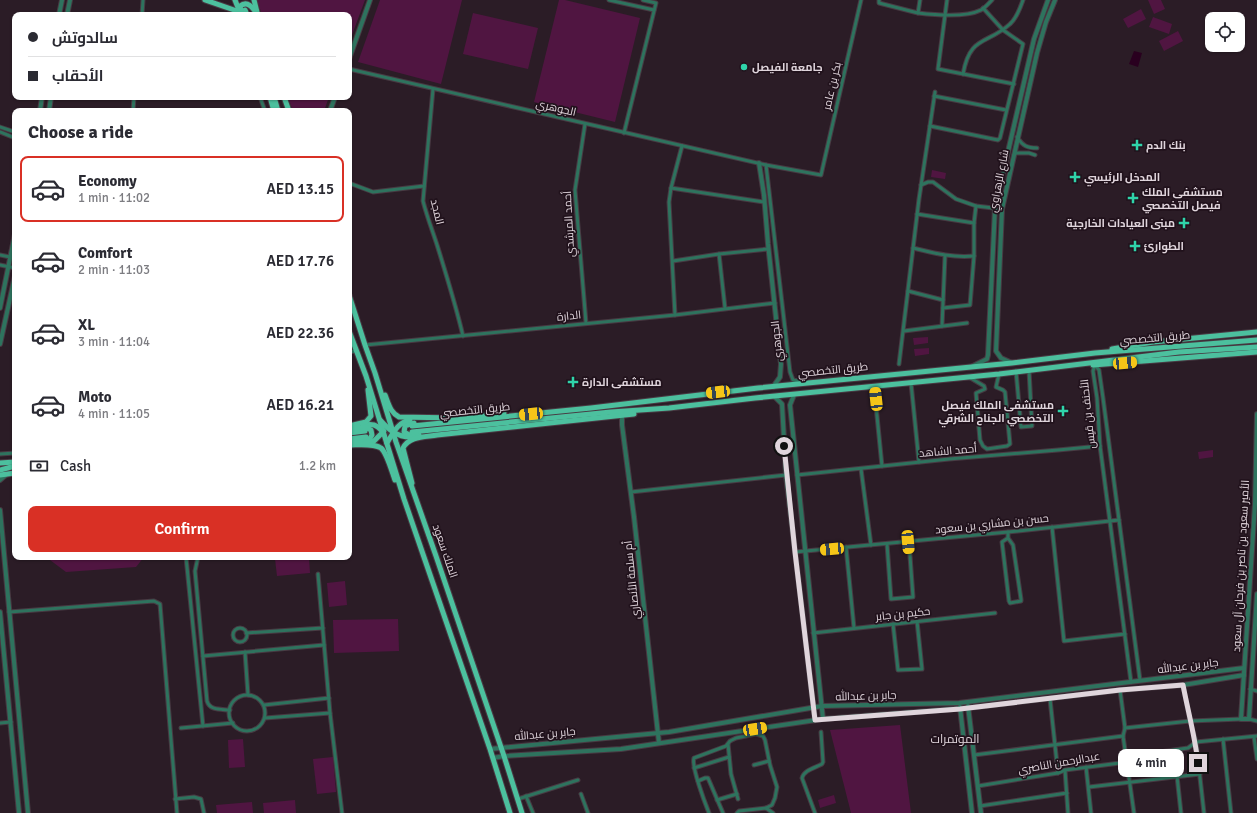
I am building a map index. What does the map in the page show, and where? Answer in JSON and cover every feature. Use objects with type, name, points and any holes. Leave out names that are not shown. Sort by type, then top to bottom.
[{"type":"main road","points":[[205,0],[240,12]]},
{"type":"main road","points":[[235,0],[243,12]]},
{"type":"main road","points":[[249,0],[256,12]]},
{"type":"main road","points":[[254,0],[257,12]]},
{"type":"main road","points":[[243,12],[240,6],[242,2],[250,4],[256,12]]},
{"type":"main road","name":"الملك سعود","points":[[352,304],[375,373],[389,419],[392,435],[396,442],[436,556],[522,813]]},
{"type":"main road","points":[[1095,353],[1153,342],[1257,332]]},
{"type":"main road","name":"الملك سعود","points":[[352,340],[366,376],[404,499],[494,758],[508,812]]},
{"type":"main road","name":"طريق التخصصي","points":[[1257,340],[1095,353],[1012,363],[807,382],[412,429],[669,408],[999,374],[1179,352],[1257,347]]},
{"type":"main road","points":[[1069,366],[1257,352]]},
{"type":"main road","points":[[375,373],[393,414],[406,418],[457,418]]},
{"type":"main road","points":[[352,426],[366,422],[371,416],[366,376]]},
{"type":"main road","points":[[437,435],[411,436],[404,432],[404,428],[412,423],[457,418],[577,406],[590,408]]},
{"type":"main road","points":[[352,427],[373,424],[377,425],[383,432],[408,437],[622,415],[669,408]]},
{"type":"main road","points":[[387,443],[398,425],[406,421],[457,418]]},
{"type":"main road","points":[[379,419],[392,435]]},
{"type":"main road","points":[[352,444],[374,441],[387,427],[389,419]]},
{"type":"main road","points":[[352,427],[367,428],[371,430],[372,435],[369,440],[352,443]]},
{"type":"main road","points":[[352,433],[365,434],[352,438]]},
{"type":"main road","points":[[414,495],[410,472],[403,448],[406,442],[410,440],[437,435]]},
{"type":"main road","points":[[352,444],[381,448],[399,491],[404,499]]},
{"type":"main road","points":[[0,463],[12,462]]},
{"type":"main road","points":[[0,470],[12,467]]},
{"type":"main road","points":[[0,475],[12,473]]},
{"type":"street","points":[[60,12],[62,0]]},
{"type":"street","points":[[68,12],[70,0]]},
{"type":"street","points":[[142,12],[143,0]]},
{"type":"street","points":[[352,51],[370,0]]},
{"type":"street","points":[[609,0],[654,10]]},
{"type":"street","points":[[624,133],[656,3],[643,0]]},
{"type":"street","name":"بكر بن عامر","points":[[821,176],[861,0]]},
{"type":"street","points":[[879,0],[878,3],[918,13],[946,16],[974,12],[983,8],[992,0]]},
{"type":"street","points":[[918,13],[920,0]]},
{"type":"street","points":[[947,0],[938,69],[1014,84]]},
{"type":"street","points":[[963,74],[965,62],[972,49],[983,40],[1002,30],[1011,23],[1023,0]]},
{"type":"street","points":[[972,366],[987,359],[989,350],[988,335],[990,331],[995,208],[1031,52],[1048,0]]},
{"type":"street","name":"شارع الزهراوي","points":[[1012,363],[1001,358],[996,351],[1002,209],[1012,158],[1042,36],[1055,0]]},
{"type":"street","points":[[930,126],[998,140],[1000,138],[1006,110],[1011,99],[1023,44],[1002,30],[983,8]]},
{"type":"street","name":"الجوهري","points":[[352,70],[624,133],[821,176]]},
{"type":"street","name":"المجد","points":[[433,89],[423,201],[440,253],[463,336]]},
{"type":"street","points":[[899,364],[917,214],[935,94],[1006,110]]},
{"type":"street","name":"أحمد المرشدي","points":[[585,124],[575,190],[586,323]]},
{"type":"street","points":[[0,127],[12,131]]},
{"type":"street","points":[[0,132],[12,137]]},
{"type":"street","points":[[1017,137],[1024,146],[1028,148],[1037,148]]},
{"type":"street","points":[[675,315],[669,202],[671,188],[682,146]]},
{"type":"street","points":[[1012,158],[1016,153],[1029,153],[1035,155]]},
{"type":"street","name":"الجوهري","points":[[759,163],[781,364],[780,377],[772,386]]},
{"type":"street","name":"الجوهري","points":[[766,165],[790,372],[793,380],[807,382]]},
{"type":"street","points":[[921,185],[928,182],[933,182],[956,199],[976,206],[1002,209]]},
{"type":"street","points":[[352,184],[373,192],[424,186]]},
{"type":"street","points":[[671,188],[764,202]]},
{"type":"street","points":[[943,308],[970,305],[976,206]]},
{"type":"street","points":[[917,214],[974,223]]},
{"type":"street","points":[[913,248],[945,256],[974,256]]},
{"type":"street","points":[[673,261],[719,254],[768,250]]},
{"type":"street","points":[[719,254],[724,308]]},
{"type":"street","points":[[0,255],[12,257]]},
{"type":"street","points":[[942,326],[945,256]]},
{"type":"street","points":[[0,308],[8,267],[12,259]]},
{"type":"street","points":[[0,265],[12,268]]},
{"type":"street","points":[[0,344],[12,290]]},
{"type":"street","points":[[908,291],[943,300]]},
{"type":"street","name":"الدارة","points":[[365,345],[675,315],[775,302]]},
{"type":"street","points":[[904,331],[967,323]]},
{"type":"street","points":[[990,331],[997,331]]},
{"type":"street","points":[[352,352],[356,351]]},
{"type":"street","name":"الأحنف بن قيس","points":[[1095,365],[1093,371],[1097,398],[1100,446],[1131,682]]},
{"type":"street","name":"الأحنف بن قيس","points":[[1095,365],[1099,370],[1140,680]]},
{"type":"street","points":[[1016,371],[1021,427],[1024,428],[1032,426],[1028,370]]},
{"type":"street","points":[[968,376],[984,386],[985,389],[976,393],[980,440],[983,446],[987,449],[1007,446],[1010,444],[1005,392],[996,387],[999,374]]},
{"type":"street","points":[[911,383],[919,462]]},
{"type":"street","points":[[874,386],[882,466]]},
{"type":"street","points":[[794,395],[790,405],[823,719]]},
{"type":"street","points":[[775,396],[782,404],[786,474],[815,720]]},
{"type":"street","name":"الأمير سعود بن ناصر بن فرحان آل سعود","points":[[1241,719],[1255,504],[1257,414]]},
{"type":"street","name":"أم سلمة الأنصاري","points":[[622,415],[659,743]]},
{"type":"street","name":"أحمد الشاهد","points":[[797,475],[919,462],[1100,446]]},
{"type":"street","points":[[0,454],[12,453]]},
{"type":"street","points":[[860,468],[871,545]]},
{"type":"street","points":[[0,480],[8,474]]},
{"type":"street","points":[[631,492],[786,474]]},
{"type":"street","points":[[0,510],[8,612],[28,813]]},
{"type":"street","name":"حسن بن مشاري بن سعود","points":[[795,552],[1119,520]]},
{"type":"street","points":[[1052,527],[1064,641],[1125,634]]},
{"type":"street","points":[[1008,532],[1008,538],[1013,545],[1021,599],[1020,601],[1010,603],[1002,542],[1008,538]]},
{"type":"street","points":[[887,544],[892,599],[914,597],[908,542]]},
{"type":"street","points":[[846,547],[854,628]]},
{"type":"street","points":[[186,560],[203,726]]},
{"type":"street","points":[[197,560],[195,571],[208,706],[211,708],[230,710]]},
{"type":"street","points":[[318,574],[330,713],[342,813]]},
{"type":"street","name":"الأمير سعود بن ناصر بن فرحان آل سعود","points":[[1249,719],[1250,689],[1256,630],[1257,594]]},
{"type":"street","points":[[8,612],[154,601],[160,604],[177,813]]},
{"type":"street","points":[[0,612],[19,813]]},
{"type":"street","name":"حكيم بن جابر","points":[[813,633],[994,614]]},
{"type":"street","points":[[893,624],[898,670],[922,669],[917,621]]},
{"type":"street","points":[[246,633],[245,639],[241,642],[238,642],[234,637],[234,631],[238,629],[242,629],[246,633],[323,628]]},
{"type":"street","points":[[203,656],[324,645]]},
{"type":"street","points":[[245,652],[248,695]]},
{"type":"street","name":"جابر بن عبدالله","points":[[490,749],[658,733],[822,706],[959,703],[1244,668]]},
{"type":"street","name":"جابر بن عبدالله","points":[[494,758],[504,756],[621,749],[823,719],[960,709],[1120,690],[1183,685],[1244,675]]},
{"type":"street","points":[[1183,685],[1196,742],[1204,813]]},
{"type":"street","points":[[1250,689],[1257,691]]},
{"type":"street","points":[[1120,690],[1125,728],[1123,736],[1128,762],[1134,813]]},
{"type":"street","points":[[242,696],[254,696],[264,705],[264,718],[258,727],[247,731],[237,727],[230,717],[232,704],[236,699],[242,696]]},
{"type":"street","points":[[264,705],[329,698]]},
{"type":"street","points":[[1050,699],[1058,773]]},
{"type":"street","points":[[967,702],[981,813]]},
{"type":"street","points":[[959,703],[972,813]]},
{"type":"street","points":[[264,718],[330,713]]},
{"type":"street","points":[[1125,728],[1190,721],[1241,719],[1257,721]]},
{"type":"street","points":[[0,723],[11,722]]},
{"type":"street","points":[[181,728],[233,723]]},
{"type":"street","points":[[815,813],[802,778],[803,774],[822,764],[823,762],[821,732]]},
{"type":"street","points":[[708,813],[694,768],[693,762],[695,757],[722,748],[736,738],[758,734],[763,736],[765,740],[769,761],[777,787],[772,805],[772,813]]},
{"type":"street","points":[[974,754],[1123,736]]},
{"type":"street","points":[[1256,736],[1257,759]]},
{"type":"street","name":"عبدالرحمن الناصري","points":[[978,786],[1058,773],[1065,770],[1128,762],[1131,756],[1188,748],[1196,742],[1256,736]]},
{"type":"street","points":[[1223,739],[1232,813]]},
{"type":"street","points":[[728,744],[731,774],[738,799]]},
{"type":"street","points":[[694,768],[729,756]]},
{"type":"street","points":[[754,765],[769,761]]},
{"type":"street","points":[[1086,767],[1091,813]]},
{"type":"street","points":[[1065,770],[1068,813]]},
{"type":"street","points":[[1089,787],[1200,774]]},
{"type":"street","points":[[1177,776],[1182,813]]},
{"type":"street","points":[[698,781],[708,778],[723,813]]},
{"type":"street","points":[[518,799],[578,780]]},
{"type":"street","points":[[980,806],[1067,793]]},
{"type":"street","points":[[581,794],[588,813]]},
{"type":"street","points":[[717,800],[737,794]]},
{"type":"street","points":[[526,796],[533,813]]},
{"type":"street","points":[[176,799],[194,797],[201,799],[204,813]]},
{"type":"street","points":[[737,813],[739,811],[766,808],[772,805]]},
{"type":"street","points":[[766,808],[772,813]]},
{"type":"shaded area","points":[[257,0],[365,0],[352,35],[352,12],[261,12]]},
{"type":"shaded area","points":[[380,0],[462,0],[441,84],[358,62]]},
{"type":"shaded area","points":[[559,0],[565,0],[640,18],[615,122],[534,102]]},
{"type":"shaded area","points":[[1148,0],[1161,0],[1165,9],[1154,14]]},
{"type":"shaded area","points":[[1141,9],[1146,19],[1128,28],[1123,19]]},
{"type":"shaded area","points":[[473,13],[538,28],[528,69],[463,54]]},
{"type":"shaded area","points":[[1153,17],[1172,24],[1169,34],[1149,27]]},
{"type":"shaded area","points":[[1178,31],[1183,41],[1164,51],[1159,41]]},
{"type":"shaded area","points":[[1134,51],[1142,53],[1138,67],[1129,64]]},
{"type":"shaded area","points":[[289,100],[328,100],[325,108],[292,108]]},
{"type":"shaded area","points":[[932,170],[946,173],[945,179],[931,177]]},
{"type":"shaded area","points":[[928,337],[928,343],[914,345],[913,338]]},
{"type":"shaded area","points":[[929,348],[929,354],[915,356],[914,349]]},
{"type":"shaded area","points":[[1213,450],[1213,457],[1199,459],[1198,452]]},
{"type":"shaded area","points":[[50,560],[142,560],[136,567],[66,572]]},
{"type":"shaded area","points":[[275,560],[309,560],[310,573],[277,576]]},
{"type":"shaded area","points":[[345,581],[347,605],[329,607],[327,583]]},
{"type":"shaded area","points":[[398,619],[399,651],[334,653],[333,620]]},
{"type":"shaded area","points":[[900,725],[911,813],[851,813],[830,730]]},
{"type":"shaded area","points":[[243,739],[245,767],[229,768],[228,740]]},
{"type":"shaded area","points":[[333,757],[336,792],[317,794],[313,759]]},
{"type":"shaded area","points":[[834,795],[836,803],[820,808],[818,800]]},
{"type":"shaded area","points":[[295,800],[296,813],[264,813],[263,803]]},
{"type":"shaded area","points":[[252,802],[253,813],[217,813],[216,805]]},
{"type":"tunnel","points":[[369,436],[412,432]]},
{"type":"place","name":"جامعة الفيصل","points":[[744,67]]},
{"type":"place","name":"بنك الدم","points":[[1137,145]]},
{"type":"place","name":"المدخل الرئيسي","points":[[1075,177]]},
{"type":"place","name":"مستشفى الملك فيصل التخصصي","points":[[1133,198]]},
{"type":"place","name":"مبنى العيادات الخارجية","points":[[1184,223]]},
{"type":"place","name":"الطوارئ","points":[[1135,246]]},
{"type":"place","name":"مستشفى الدارة","points":[[573,382]]},
{"type":"place","name":"مستشفى الملك فيصل التخصصي الجناح الشرقي","points":[[1063,411]]},
{"type":"district","name":"الموتمرات","points":[[955,739]]},
{"type":"route","points":[[784,446],[815,720],[960,709],[1120,690],[1183,685],[1196,742],[1198,763]]}]
